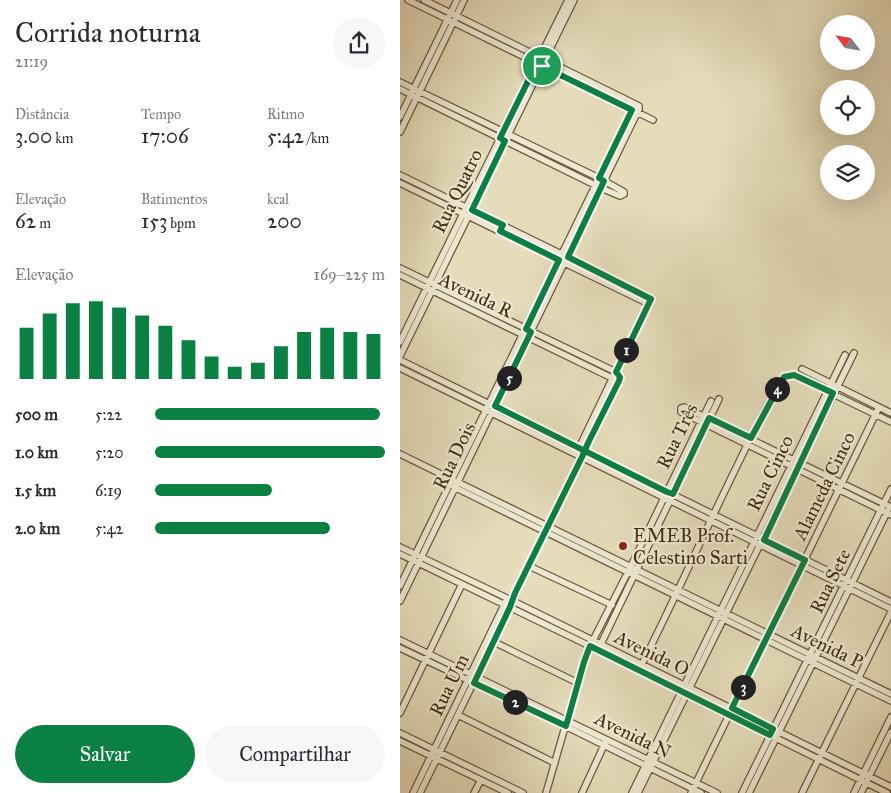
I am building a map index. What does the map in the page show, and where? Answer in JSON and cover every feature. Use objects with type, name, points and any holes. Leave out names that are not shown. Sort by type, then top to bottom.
[{"type":"street","points":[[408,0],[452,18],[541,61],[636,108],[652,120]]},
{"type":"street","points":[[424,0],[452,18]]},
{"type":"street","points":[[452,18],[457,0]]},
{"type":"street","points":[[400,132],[415,93],[452,18],[464,0]]},
{"type":"street","name":"Rua Quatro","points":[[400,356],[431,287],[541,61],[568,0]]},
{"type":"street","name":"Rua Quatro","points":[[541,61],[574,0]]},
{"type":"street","points":[[400,82],[415,93],[598,186],[620,196],[624,194],[621,190],[602,180],[504,137]]},
{"type":"street","points":[[400,89],[415,93]]},
{"type":"street","points":[[400,117],[415,93]]},
{"type":"street","name":"Rua Dois","points":[[400,601],[417,559],[636,108]]},
{"type":"street","points":[[400,175],[467,212]]},
{"type":"street","points":[[400,183],[564,258]]},
{"type":"street","name":"Rua Um","points":[[414,793],[458,715],[474,675],[507,606],[529,566],[617,377],[649,300],[564,258]]},
{"type":"street","name":"Avenida R","points":[[400,268],[431,287]]},
{"type":"street","name":"Avenida R","points":[[400,275],[431,287],[617,377]]},
{"type":"street","name":"Rua Quatro","points":[[400,342],[431,287]]},
{"type":"street","name":"Rua Cinco","points":[[632,793],[648,766],[685,690],[725,616],[854,352]]},
{"type":"street","name":"Rua Cinco","points":[[685,690],[717,616],[845,355]]},
{"type":"street","points":[[400,360],[546,436],[803,563],[891,602]]},
{"type":"street","points":[[400,368],[491,408]]},
{"type":"street","points":[[802,369],[891,413]]},
{"type":"street","points":[[639,670],[678,593],[748,444],[782,380],[794,375],[891,422]]},
{"type":"street","name":"Rua Três","points":[[705,420],[719,399]]},
{"type":"street","name":"Rua Três","points":[[600,647],[705,420],[711,401]]},
{"type":"street","name":"Alameda Cinco","points":[[694,788],[879,407]]},
{"type":"street","points":[[683,409],[797,469],[886,512]]},
{"type":"street","points":[[705,420],[751,438],[889,505]]},
{"type":"street","name":"Avenida P","points":[[400,454],[454,483],[630,570],[634,576],[720,610],[725,616],[857,681],[891,701]]},
{"type":"street","name":"Rua Sete","points":[[742,793],[775,733],[886,512],[891,489]]},
{"type":"street","name":"Rua Três","points":[[546,793],[578,683],[592,643],[669,496]]},
{"type":"street","name":"Avenida O","points":[[400,547],[417,559],[462,584],[592,643]]},
{"type":"street","name":"Avenida O","points":[[400,554],[417,559],[511,599],[639,670],[732,708],[887,793]]},
{"type":"street","name":"Rua Dois","points":[[400,586],[417,559]]},
{"type":"street","points":[[529,566],[612,605]]},
{"type":"street","name":"Avenida P","points":[[630,570],[637,569],[678,593]]},
{"type":"street","points":[[400,713],[462,584]]},
{"type":"street","points":[[802,793],[891,610],[849,585]]},
{"type":"street","name":"Avenida P","points":[[699,603],[717,616],[725,616]]},
{"type":"street","name":"Rua Um","points":[[474,675],[494,642],[507,606]]},
{"type":"street","name":"Avenida N","points":[[400,640],[474,675],[648,766],[694,788],[717,793]]},
{"type":"street","points":[[494,642],[578,683]]},
{"type":"street","name":"Avenida O","points":[[600,647],[642,664],[729,715],[775,733]]},
{"type":"street","name":"Avenida N","points":[[400,648],[471,682],[566,723]]},
{"type":"street","name":"Avenida P","points":[[857,681],[891,694]]},
{"type":"street","name":"Rua Um","points":[[420,793],[436,754],[471,682]]},
{"type":"street","points":[[458,715],[555,763]]},
{"type":"street","points":[[854,793],[866,775],[891,717]]},
{"type":"street","points":[[866,775],[891,732]]},
{"type":"street","points":[[400,733],[481,780],[508,793]]},
{"type":"street","name":"Rua Sete","points":[[749,793],[775,733]]},
{"type":"street","points":[[400,740],[524,793]]},
{"type":"street","points":[[582,793],[605,742]]},
{"type":"street","name":"Avenida N","points":[[605,742],[651,760],[701,793]]},
{"type":"street","name":"Avenida O","points":[[820,756],[891,787]]},
{"type":"street","name":"Rua Cinco","points":[[638,793],[648,766]]},
{"type":"street","points":[[474,793],[481,780]]},
{"type":"street","points":[[861,793],[863,781]]},
{"type":"place","name":"EMEB Prof. Celestino Sarti","points":[[623,546]]},
{"type":"route","points":[[542,66],[537,63],[500,138],[505,141],[472,210],[503,225],[500,231],[559,260],[526,329],[531,332],[495,406],[585,451],[667,492],[673,494],[709,418],[751,438],[784,377],[794,375],[833,393],[764,540],[805,560],[732,708],[773,729],[770,735],[590,646],[586,654],[566,726],[474,683],[515,593],[529,566],[585,451],[588,443],[619,381],[620,377],[616,372],[651,299],[568,257],[604,181],[599,178],[632,110],[542,66]]}]
